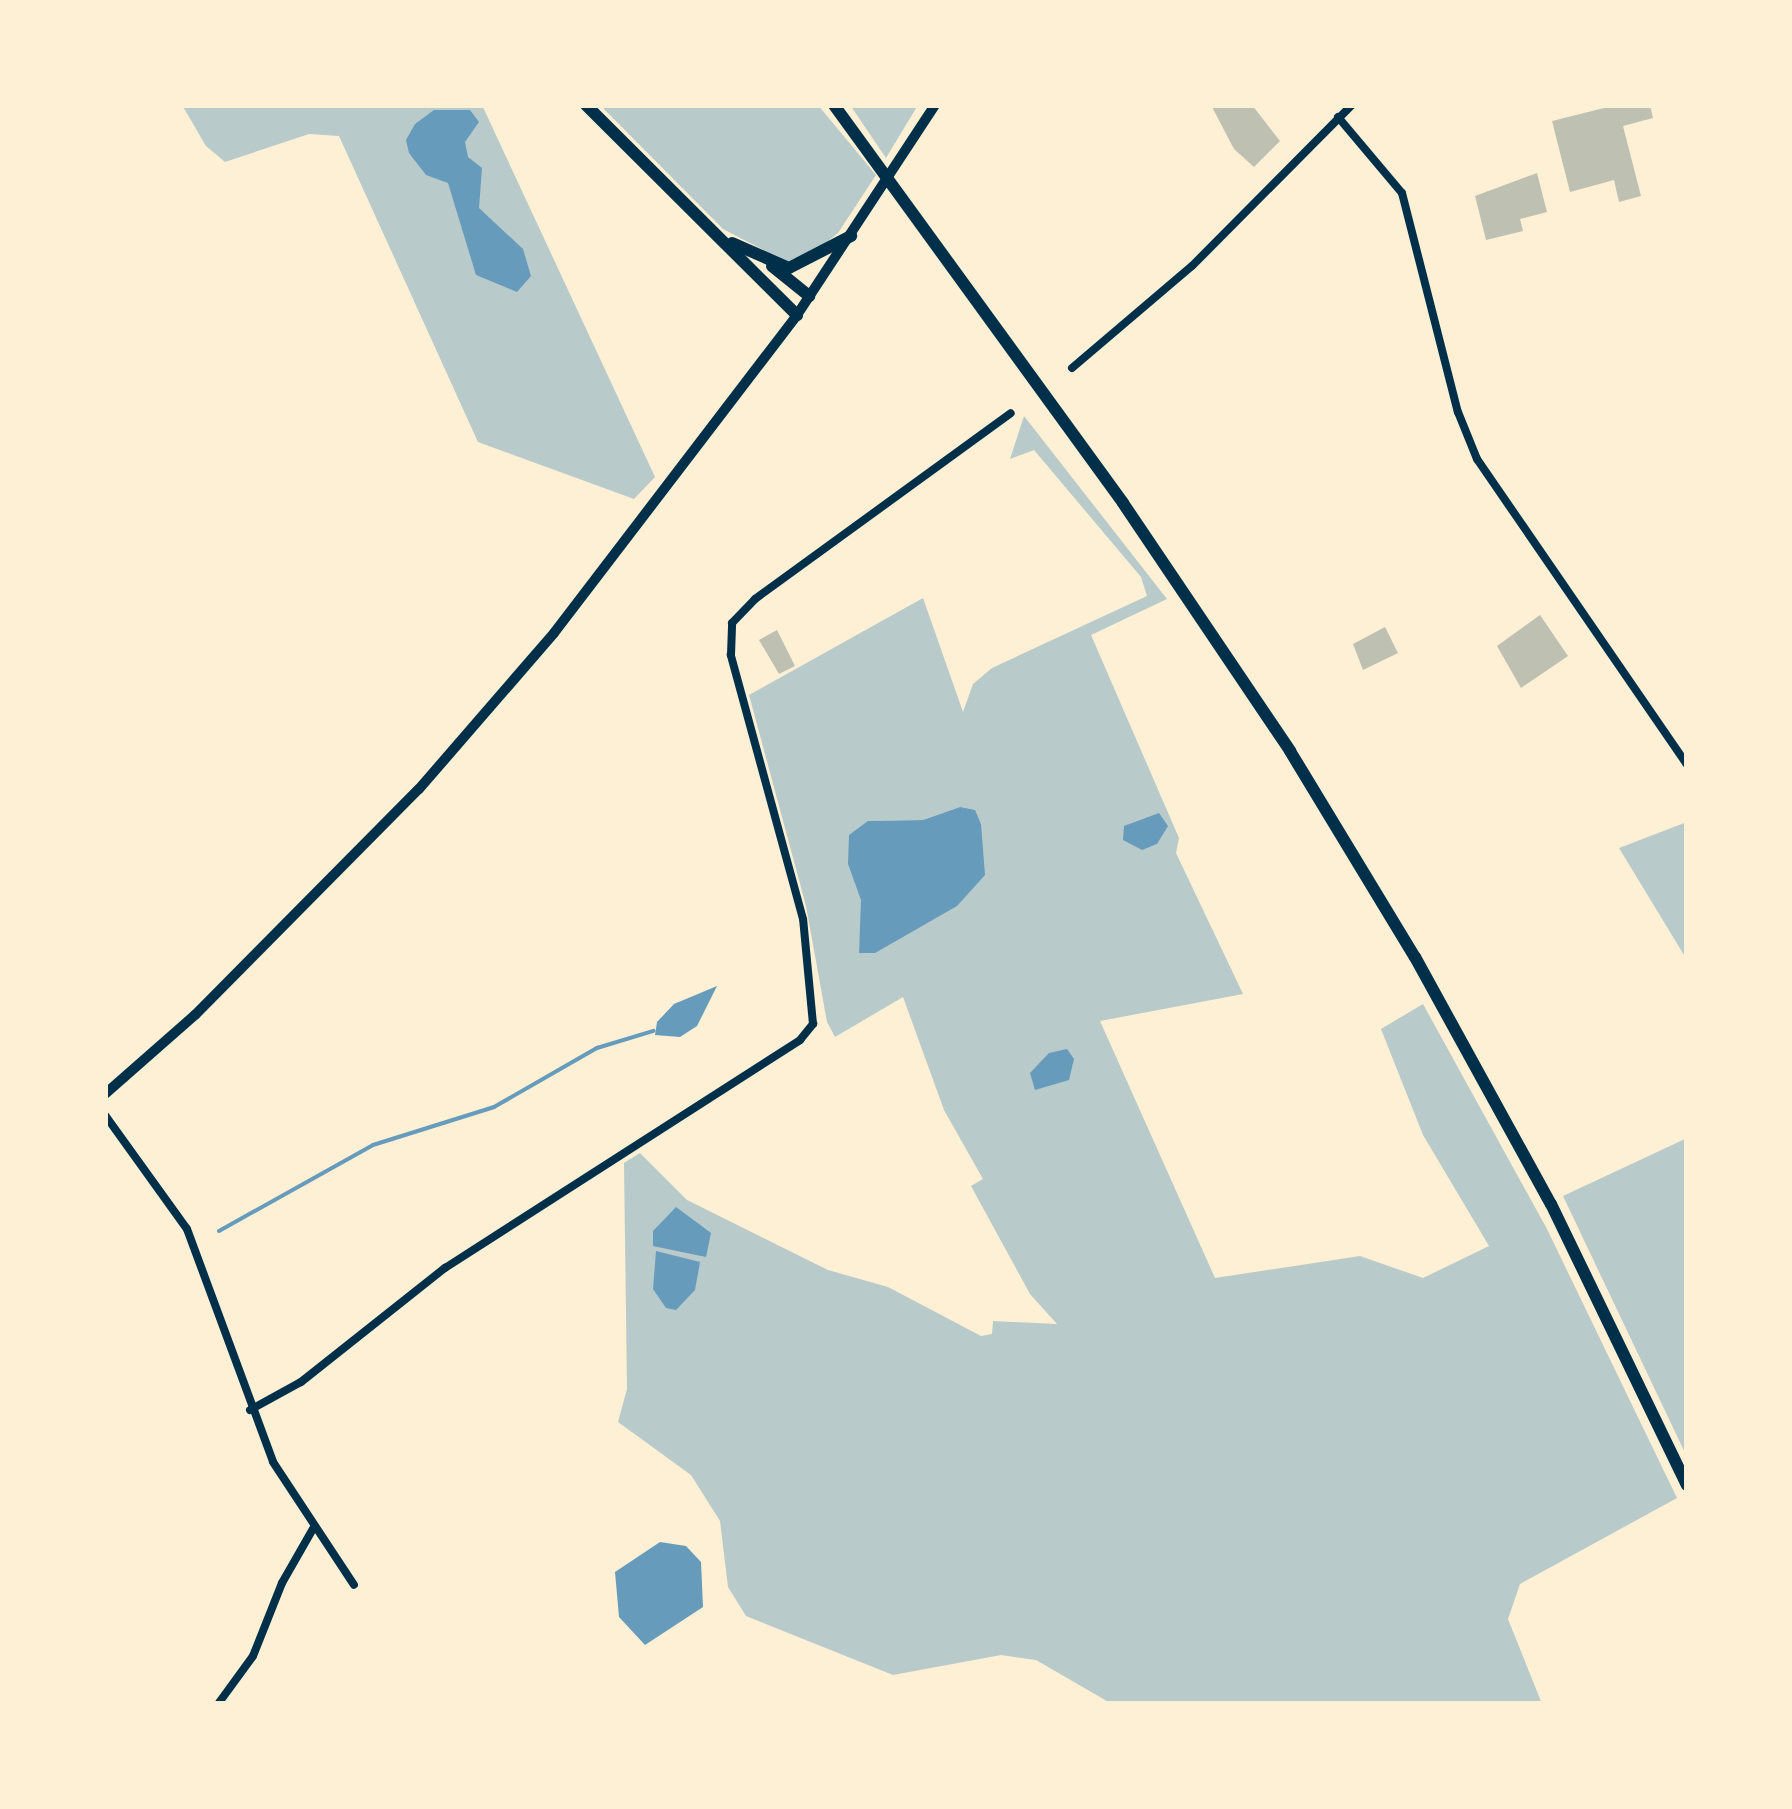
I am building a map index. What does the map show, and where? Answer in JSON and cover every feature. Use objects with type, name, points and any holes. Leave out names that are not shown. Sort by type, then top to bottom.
[{"type":"main road","points":[[586,105],[798,315]]},
{"type":"main road","points":[[834,105],[1123,503],[1290,750],[1416,957],[1551,1204],[1687,1485]]},
{"type":"main road","points":[[717,234],[769,262],[789,268],[814,261],[850,236]]},
{"type":"main road","points":[[769,262],[809,296]]},
{"type":"street","points":[[105,1094],[195,1014],[418,789],[554,634],[798,315],[935,105]]},
{"type":"street","points":[[1072,368],[1192,266],[1352,105]]},
{"type":"street","points":[[1338,118],[1402,193],[1458,412],[1477,460],[1687,764]]},
{"type":"street","points":[[250,1410],[301,1382],[445,1268],[800,1040],[813,1024],[803,919],[736,674],[732,623],[755,599],[1011,413]]},
{"type":"street","points":[[105,1115],[187,1228],[209,1276],[250,1410],[314,1527],[354,1585]]},
{"type":"street","points":[[218,1704],[253,1656],[282,1583],[314,1527]]},
{"type":"shaded area","points":[[182,105],[482,105],[655,477],[634,499],[478,442],[339,136],[309,134],[225,162],[206,146]]},
{"type":"shaded area","points":[[600,105],[818,105],[876,175],[838,233],[810,256],[787,262],[723,229]]},
{"type":"shaded area","points":[[850,105],[918,105],[886,158]]},
{"type":"shaded area","points":[[1024,416],[1167,599],[1091,635],[1179,838],[1176,853],[1243,994],[1100,1021],[1215,1278],[1360,1256],[1423,1278],[1489,1246],[1423,1135],[1381,1029],[1423,1004],[1547,1229],[1677,1498],[1520,1584],[1508,1619],[1542,1704],[1112,1704],[1036,1660],[1001,1655],[893,1675],[746,1616],[728,1587],[720,1521],[691,1475],[618,1422],[627,1389],[624,1163],[640,1153],[687,1200],[828,1270],[888,1287],[981,1336],[992,1334],[993,1321],[1057,1324],[1030,1294],[971,1186],[983,1179],[944,1110],[903,997],[835,1037],[827,1022],[806,906],[749,695],[923,598],[963,712],[973,684],[992,668],[1147,596],[1141,577],[1034,450],[1010,459]],"holes":[[[960,807],[859,953],[868,821],[923,820]]]},
{"type":"shaded area","points":[[1687,822],[1687,960],[1619,848]]},
{"type":"shaded area","points":[[1687,1138],[1687,1457],[1563,1196]]},
{"type":"water","points":[[434,110],[470,110],[479,122],[465,142],[468,157],[482,168],[479,208],[523,249],[531,276],[517,292],[476,275],[448,183],[426,175],[409,153],[406,140],[415,124]]},
{"type":"water","points":[[960,807],[975,810],[981,824],[985,875],[957,906],[875,953],[859,953],[861,900],[848,864],[849,835],[868,821],[923,820]]},
{"type":"water","points":[[1159,813],[1168,826],[1157,844],[1142,850],[1123,840],[1124,826]]},
{"type":"water","points":[[717,986],[697,1026],[680,1037],[655,1035],[657,1022],[674,1004]]},
{"type":"water","points":[[1067,1049],[1074,1059],[1069,1080],[1035,1090],[1030,1073],[1049,1053]]},
{"type":"water","points":[[676,1207],[711,1233],[706,1257],[653,1246],[653,1231]]},
{"type":"water","points":[[656,1251],[700,1262],[695,1290],[676,1310],[666,1308],[653,1289]]},
{"type":"water","points":[[660,1542],[686,1546],[701,1562],[703,1607],[645,1645],[619,1617],[615,1572]]},
{"type":"building","points":[[1211,105],[1252,105],[1280,141],[1254,167],[1234,149]]},
{"type":"building","points":[[1616,105],[1650,105],[1653,118],[1623,126],[1641,196],[1619,202],[1614,180],[1570,192],[1552,121]]},
{"type":"building","points":[[1537,173],[1547,212],[1520,219],[1523,231],[1486,240],[1475,196]]},
{"type":"building","points":[[1540,615],[1568,656],[1521,688],[1497,646]]},
{"type":"building","points":[[1385,627],[1398,653],[1363,670],[1353,644]]},
{"type":"building","points":[[777,630],[795,666],[779,674],[759,640]]},
{"type":"waterway","points":[[219,1231],[373,1145],[494,1107],[597,1048],[653,1031]]}]
